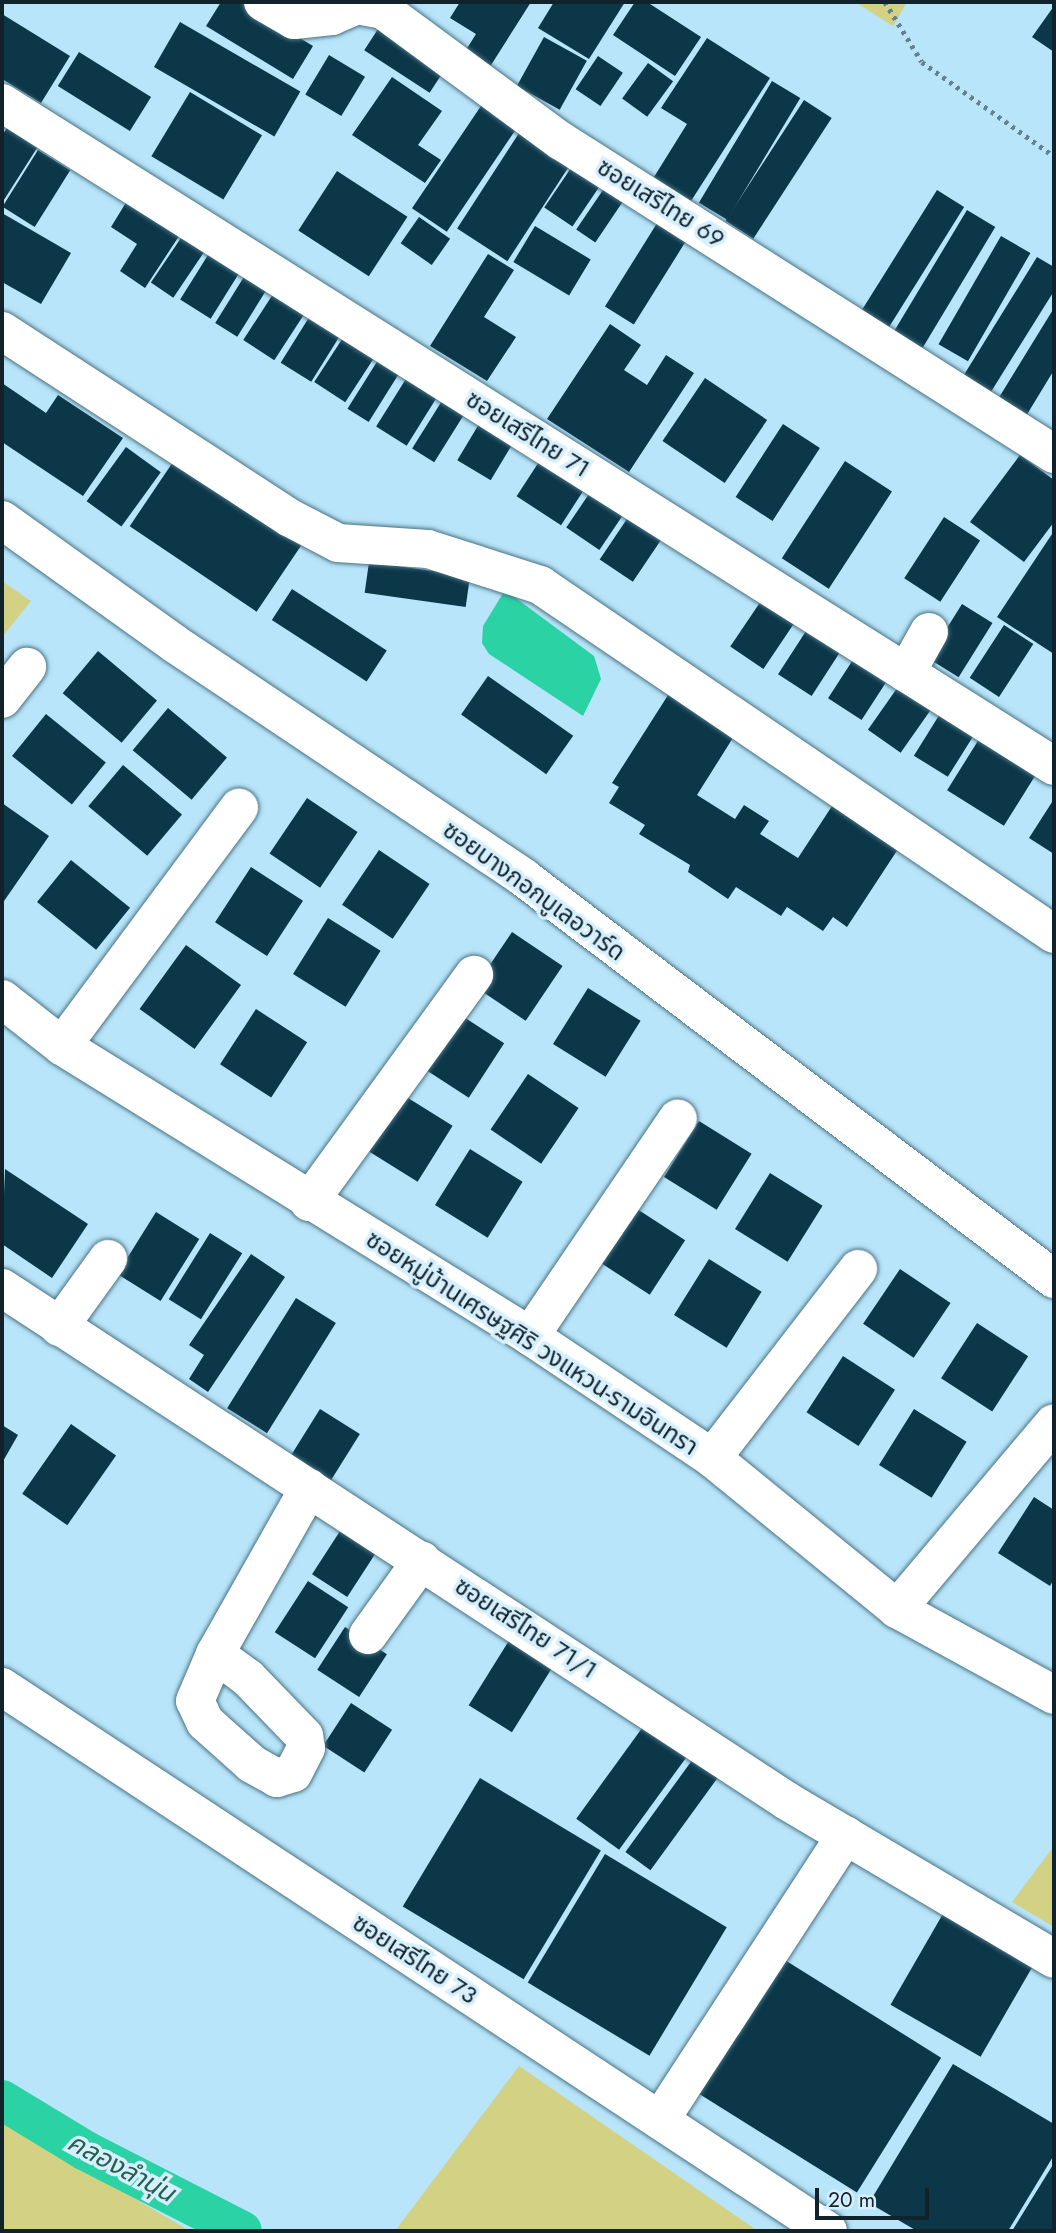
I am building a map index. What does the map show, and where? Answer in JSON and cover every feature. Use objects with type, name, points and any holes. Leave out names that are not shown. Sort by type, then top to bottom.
[{"type":"street","name":"ซอยเสรีไทย 69","points":[[263,2],[294,20],[332,16],[357,5],[383,10],[561,141],[1054,454]]},
{"type":"street","name":"ซอยเสรีไทย 71","points":[[2,103],[1054,766]]},
{"type":"street","points":[[2,331],[290,518],[338,543],[428,549],[540,585],[1054,934]]},
{"type":"street","name":"ซอยบางกอกบูเลอวาร์ด","points":[[2,520],[176,644],[524,878],[1054,1279]]},
{"type":"street","points":[[906,673],[929,632]]},
{"type":"street","points":[[2,699],[27,667]]},
{"type":"street","points":[[62,1046],[239,808]]},
{"type":"street","points":[[309,1202],[474,975]]},
{"type":"street","name":"ซอยหมู่บ้านเศรษฐศิริ วงแหวน-รามอินทรา","points":[[2,999],[62,1046],[309,1202],[530,1336],[712,1458],[897,1609],[1054,1695]]},
{"type":"street","points":[[530,1336],[678,1118]]},
{"type":"street","points":[[60,1327],[108,1259]]},
{"type":"street","points":[[712,1458],[858,1269]]},
{"type":"street","name":"ซอยเสรีไทย 71/1","points":[[2,1288],[846,1836],[1054,1959]]},
{"type":"street","points":[[897,1609],[1054,1423]]},
{"type":"street","points":[[215,1654],[309,1488]]},
{"type":"street","points":[[368,1635],[422,1560]]},
{"type":"street","name":"ซอยเสรีไทย 73","points":[[2,1687],[828,2231]]},
{"type":"street","points":[[660,2120],[846,1836]]},
{"type":"path","points":[[885,2],[922,62],[1054,156]]},
{"type":"shaded area","points":[[855,2],[907,2],[893,26]]},
{"type":"shaded area","points":[[2,581],[31,601],[2,637]]},
{"type":"shaded area","points":[[505,590],[594,656],[601,679],[583,716],[489,654],[482,643],[483,626]]},
{"type":"shaded area","points":[[1054,1846],[1054,1927],[1012,1902]]},
{"type":"shaded area","points":[[519,2066],[758,2231],[395,2231]]},
{"type":"shaded area","points":[[2,2121],[190,2231],[2,2231]]},
{"type":"building","points":[[221,2],[240,2],[313,46],[293,79],[206,26]]},
{"type":"building","points":[[460,2],[531,2],[486,73],[461,58],[476,34],[450,18]]},
{"type":"building","points":[[554,2],[625,2],[589,59],[538,28]]},
{"type":"building","points":[[635,2],[647,2],[701,37],[675,76],[613,35]]},
{"type":"building","points":[[1054,6],[1054,52],[1032,37]]},
{"type":"building","points":[[2,14],[70,56],[41,103],[2,79]]},
{"type":"building","points":[[180,22],[300,92],[274,137],[154,67]]},
{"type":"building","points":[[380,26],[445,68],[430,93],[364,50]]},
{"type":"building","points":[[544,37],[587,61],[560,110],[517,86]]},
{"type":"building","points":[[707,38],[770,78],[691,201],[654,177],[687,124],[661,108]]},
{"type":"building","points":[[79,52],[151,97],[130,131],[58,86]]},
{"type":"building","points":[[329,55],[365,77],[341,116],[305,94]]},
{"type":"building","points":[[598,56],[623,73],[601,106],[576,89]]},
{"type":"building","points":[[648,63],[673,81],[647,117],[622,99]]},
{"type":"building","points":[[392,77],[442,111],[418,145],[441,160],[425,183],[352,135]]},
{"type":"building","points":[[772,81],[800,98],[727,220],[699,203]]},
{"type":"building","points":[[190,92],[262,135],[223,200],[151,156]]},
{"type":"building","points":[[804,100],[832,118],[753,239],[726,221]]},
{"type":"building","points":[[483,103],[518,126],[447,232],[412,208]]},
{"type":"building","points":[[523,127],[573,160],[507,261],[457,228]]},
{"type":"building","points":[[7,128],[37,148],[2,203],[2,135]]},
{"type":"building","points":[[38,150],[70,170],[35,227],[2,207]]},
{"type":"building","points":[[575,162],[603,181],[572,227],[544,208]]},
{"type":"building","points":[[337,171],[407,217],[369,276],[298,231]]},
{"type":"building","points":[[607,184],[626,197],[595,242],[576,230]]},
{"type":"building","points":[[937,190],[964,207],[888,329],[861,312]]},
{"type":"building","points":[[130,196],[183,230],[145,288],[120,271],[137,244],[111,227]]},
{"type":"building","points":[[967,210],[995,227],[922,350],[893,333]]},
{"type":"building","points":[[2,213],[71,253],[41,304],[2,282]]},
{"type":"building","points":[[419,217],[450,239],[432,265],[401,243]]},
{"type":"building","points":[[659,220],[688,238],[634,325],[605,307]]},
{"type":"building","points":[[535,226],[591,259],[569,295],[513,262]]},
{"type":"building","points":[[185,232],[207,247],[173,298],[151,283]]},
{"type":"building","points":[[1001,236],[1030,253],[968,361],[938,344]]},
{"type":"building","points":[[213,247],[244,266],[211,319],[180,300]]},
{"type":"building","points":[[488,254],[514,270],[484,317],[516,337],[487,381],[430,346]]},
{"type":"building","points":[[1037,257],[1054,267],[1054,291],[989,395],[962,378]]},
{"type":"building","points":[[247,272],[269,286],[237,337],[215,323]]},
{"type":"building","points":[[277,288],[308,308],[274,360],[243,340]]},
{"type":"building","points":[[1054,308],[1054,370],[1023,421],[995,404]]},
{"type":"building","points":[[313,311],[344,330],[311,382],[281,363]]},
{"type":"building","points":[[610,324],[641,345],[624,370],[647,385],[666,355],[694,373],[629,472],[547,419]]},
{"type":"building","points":[[348,330],[379,350],[345,402],[314,382]]},
{"type":"building","points":[[383,352],[404,365],[369,422],[347,409]]},
{"type":"building","points":[[409,374],[440,393],[407,446],[376,427]]},
{"type":"building","points":[[705,378],[767,420],[725,483],[663,441]]},
{"type":"building","points":[[2,383],[46,413],[58,395],[123,438],[83,496],[2,442]]},
{"type":"building","points":[[445,396],[467,410],[434,462],[412,449]]},
{"type":"building","points":[[482,419],[515,439],[491,480],[457,460]]},
{"type":"building","points":[[783,424],[820,448],[773,521],[736,497]]},
{"type":"building","points":[[126,447],[161,472],[121,526],[87,501]]},
{"type":"building","points":[[546,451],[590,480],[561,525],[517,496]]},
{"type":"building","points":[[1020,455],[1054,480],[1054,522],[1024,562],[970,522]]},
{"type":"building","points":[[175,459],[302,545],[257,612],[130,526]]},
{"type":"building","points":[[845,461],[892,491],[829,589],[782,558]]},
{"type":"building","points":[[597,482],[630,504],[599,550],[566,528]]},
{"type":"building","points":[[631,513],[664,535],[633,582],[600,559]]},
{"type":"building","points":[[944,517],[980,540],[940,602],[904,578]]},
{"type":"building","points":[[1054,531],[1054,654],[997,617]]},
{"type":"building","points":[[369,562],[470,576],[466,607],[365,593]]},
{"type":"building","points":[[292,589],[387,651],[367,682],[272,620]]},
{"type":"building","points":[[761,601],[794,623],[763,669],[730,647]]},
{"type":"building","points":[[962,604],[993,623],[959,677],[928,658]]},
{"type":"building","points":[[1004,625],[1033,644],[999,697],[970,678]]},
{"type":"building","points":[[808,628],[842,650],[812,696],[778,674]]},
{"type":"building","points":[[98,651],[157,700],[122,743],[63,693]]},
{"type":"building","points":[[858,652],[892,674],[862,720],[828,698]]},
{"type":"building","points":[[488,676],[573,736],[546,774],[461,715]]},
{"type":"building","points":[[900,684],[933,707],[901,753],[868,730]]},
{"type":"building","points":[[670,692],[736,733],[697,795],[735,819],[744,805],[769,821],[760,834],[798,858],[834,803],[900,846],[847,927],[833,917],[823,931],[787,907],[781,916],[736,887],[728,899],[688,872],[690,865],[639,834],[645,825],[609,803],[619,787],[612,783]]},
{"type":"building","points":[[168,708],[227,757],[192,800],[133,750]]},
{"type":"building","points":[[943,709],[977,730],[948,777],[914,756]]},
{"type":"building","points":[[46,714],[106,762],[72,804],[12,756]]},
{"type":"building","points":[[981,736],[1038,772],[1004,826],[947,790]]},
{"type":"building","points":[[123,765],[182,814],[147,856],[88,806]]},
{"type":"building","points":[[307,798],[358,832],[320,888],[270,854]]},
{"type":"building","points":[[1054,799],[1054,854],[1029,838]]},
{"type":"building","points":[[2,803],[49,836],[2,904]]},
{"type":"building","points":[[379,850],[430,884],[393,939],[342,905]]},
{"type":"building","points":[[71,860],[130,908],[96,950],[37,902]]},
{"type":"building","points":[[251,867],[303,901],[267,956],[215,922]]},
{"type":"building","points":[[328,918],[381,951],[346,1007],[293,974]]},
{"type":"building","points":[[512,932],[563,966],[526,1021],[475,987]]},
{"type":"building","points":[[186,945],[241,985],[195,1049],[140,1009]]},
{"type":"building","points":[[588,988],[641,1021],[606,1077],[553,1044]]},
{"type":"building","points":[[256,1009],[307,1042],[271,1098],[220,1064]]},
{"type":"building","points":[[453,1010],[504,1043],[469,1098],[418,1065]]},
{"type":"building","points":[[528,1074],[579,1108],[541,1164],[491,1130]]},
{"type":"building","points":[[400,1093],[453,1126],[418,1182],[365,1149]]},
{"type":"building","points":[[699,1121],[752,1154],[717,1210],[664,1177]]},
{"type":"building","points":[[470,1149],[523,1182],[488,1238],[435,1205]]},
{"type":"building","points":[[5,1169],[88,1224],[52,1278],[2,1244]]},
{"type":"building","points":[[770,1173],[823,1206],[788,1262],[735,1229]]},
{"type":"building","points":[[634,1207],[685,1240],[650,1295],[599,1262]]},
{"type":"building","points":[[156,1212],[199,1239],[161,1301],[117,1274]]},
{"type":"building","points":[[210,1233],[242,1253],[201,1319],[169,1299]]},
{"type":"building","points":[[251,1254],[285,1277],[208,1392],[189,1379],[204,1355],[189,1345]]},
{"type":"building","points":[[709,1259],[762,1292],[727,1348],[674,1315]]},
{"type":"building","points":[[900,1269],[951,1303],[914,1358],[863,1324]]},
{"type":"building","points":[[296,1298],[336,1323],[267,1433],[227,1408]]},
{"type":"building","points":[[977,1323],[1028,1356],[992,1412],[941,1378]]},
{"type":"building","points":[[843,1356],[895,1390],[859,1446],[807,1412]]},
{"type":"building","points":[[320,1409],[360,1434],[330,1481],[290,1456]]},
{"type":"building","points":[[914,1409],[967,1442],[932,1498],[879,1465]]},
{"type":"building","points":[[71,1424],[116,1456],[67,1525],[22,1494]]},
{"type":"building","points":[[2,1425],[18,1435],[2,1463]]},
{"type":"building","points":[[1034,1497],[1054,1510],[1054,1579],[1050,1586],[998,1553]]},
{"type":"building","points":[[342,1528],[377,1551],[347,1597],[312,1574]]},
{"type":"building","points":[[308,1581],[348,1607],[315,1658],[275,1632]]},
{"type":"building","points":[[345,1627],[387,1654],[359,1697],[317,1670]]},
{"type":"building","points":[[510,1639],[553,1666],[512,1732],[469,1705]]},
{"type":"building","points":[[351,1703],[392,1730],[364,1772],[323,1746]]},
{"type":"building","points":[[645,1724],[688,1755],[619,1850],[576,1819]]},
{"type":"building","points":[[693,1759],[718,1777],[650,1870],[625,1852]]},
{"type":"building","points":[[480,1778],[601,1851],[524,1979],[403,1907]]},
{"type":"building","points":[[605,1854],[727,1927],[649,2056],[528,1983]]},
{"type":"building","points":[[944,1912],[1034,1964],[981,2057],[890,2005]]},
{"type":"building","points":[[780,1957],[941,2058],[857,2193],[696,2092]]},
{"type":"building","points":[[953,2064],[1054,2124],[1054,2155],[1008,2231],[917,2231],[869,2203]]},
{"type":"building","points":[[1054,2163],[1054,2231],[1012,2231]]},
{"type":"waterway","name":"คลองลำนุ่น","points":[[2,2100],[86,2151],[242,2231]]}]
